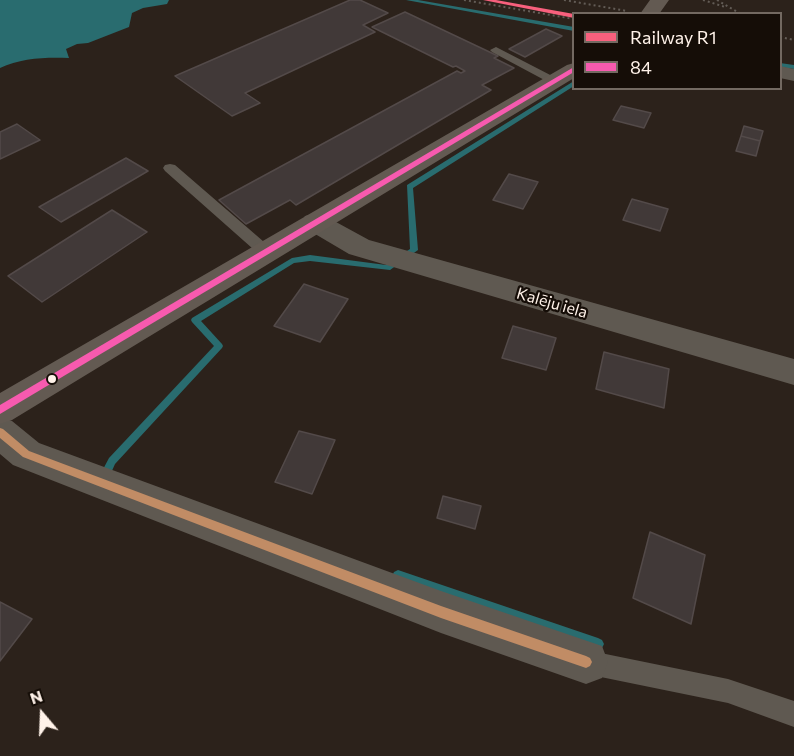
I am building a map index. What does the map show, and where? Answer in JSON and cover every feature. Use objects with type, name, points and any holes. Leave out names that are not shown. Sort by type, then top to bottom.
[{"type":"street","points":[[643,12],[660,0]]},
{"type":"street","points":[[564,75],[4,408],[26,454],[441,612],[586,662]]},
{"type":"street","name":"Kalēju iela","points":[[315,222],[359,247],[794,372]]},
{"type":"lane","points":[[496,50],[564,75]]},
{"type":"lane","points":[[170,168],[266,252]]},
{"type":"lane","points":[[586,662],[728,690],[794,714]]},
{"type":"path","points":[[464,0],[572,20]]},
{"type":"path","points":[[564,0],[636,12]]},
{"type":"path","points":[[703,0],[729,8]]},
{"type":"path","points":[[717,0],[737,12]]},
{"type":"water","points":[[0,0],[169,0],[167,4],[143,8],[132,13],[129,27],[66,49],[69,58],[34,59],[0,68]]},
{"type":"building","points":[[350,0],[360,0],[388,13],[363,25],[375,32],[245,93],[260,103],[232,116],[175,76]]},
{"type":"building","points":[[405,12],[498,56],[494,58],[514,68],[482,85],[491,90],[296,205],[290,200],[246,224],[219,200],[457,71],[461,73],[465,71],[372,27]]},
{"type":"building","points":[[546,29],[562,36],[525,57],[509,49]]},
{"type":"building","points":[[621,106],[651,113],[644,128],[613,120]]},
{"type":"building","points":[[17,124],[40,140],[0,159],[0,132]]},
{"type":"building","points":[[744,126],[763,131],[760,141],[741,136]]},
{"type":"building","points":[[741,136],[760,141],[756,156],[736,151]]},
{"type":"building","points":[[126,158],[148,171],[61,222],[39,207]]},
{"type":"building","points":[[509,174],[538,182],[523,209],[493,200]]},
{"type":"building","points":[[632,199],[668,209],[660,231],[623,220]]},
{"type":"building","points":[[112,210],[147,232],[42,302],[8,276]]},
{"type":"building","points":[[304,284],[348,299],[320,342],[274,326]]},
{"type":"building","points":[[513,326],[556,338],[546,370],[502,358]]},
{"type":"building","points":[[604,352],[669,369],[664,408],[596,389]]},
{"type":"building","points":[[299,431],[335,440],[312,494],[275,482]]},
{"type":"building","points":[[443,496],[481,506],[475,529],[437,518]]},
{"type":"building","points":[[650,532],[705,555],[691,624],[633,598]]},
{"type":"building","points":[[0,602],[32,619],[0,661]]},
{"type":"waterway","points":[[409,0],[572,29]]},
{"type":"waterway","points":[[782,65],[794,67]]},
{"type":"waterway","points":[[110,477],[105,475],[112,461],[219,346],[195,320],[292,261],[310,258],[387,268],[414,250],[409,187],[572,84]]},
{"type":"waterway","points":[[398,576],[598,644]]},
{"type":"rail line","name":"R1","points":[[486,0],[572,16]]},
{"type":"transit line","name":"84","points":[[0,410],[572,70]]},
{"type":"transit line","points":[[0,432],[26,454],[441,612],[586,662]]}]
